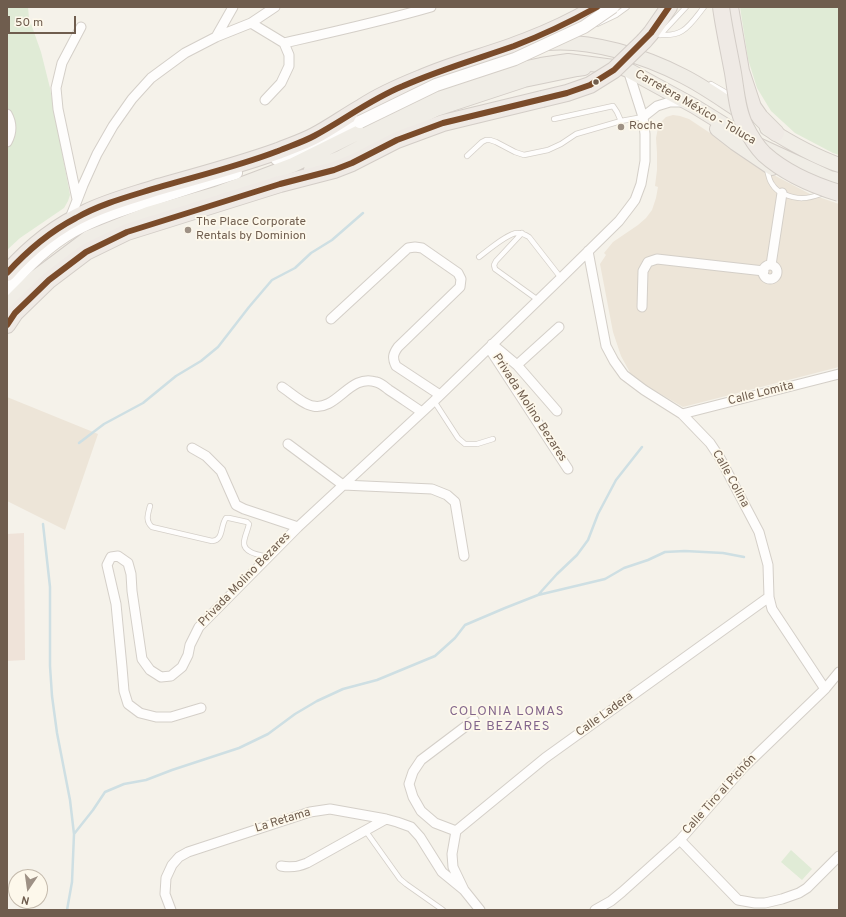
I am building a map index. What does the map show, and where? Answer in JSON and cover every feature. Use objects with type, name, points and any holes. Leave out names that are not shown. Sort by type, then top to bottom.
[{"type":"highway","points":[[7,273],[32,248],[48,235],[86,212],[108,203],[277,151],[297,143],[332,126],[362,106],[381,96],[443,69],[526,41],[597,7]]},
{"type":"highway","points":[[7,325],[15,313],[49,280],[86,252],[127,232],[280,184],[334,170],[352,163],[397,140],[443,124],[567,93],[590,85],[614,70],[652,36],[669,7]]},
{"type":"highway","points":[[721,7],[738,104],[744,125],[752,139],[764,153],[780,166],[822,187],[839,193]]},
{"type":"highway","points":[[730,7],[748,104],[776,133]]},
{"type":"main road","points":[[7,290],[29,266],[54,244],[91,222],[145,202],[312,148],[360,122],[436,85],[515,59],[584,27],[613,7]]},
{"type":"main road","name":"Carretera México - Toluca","points":[[507,48],[556,42],[579,43],[622,52],[654,63],[684,76],[776,133],[812,153],[839,165]]},
{"type":"main road","points":[[7,306],[36,277],[88,238],[148,214],[216,194],[293,165],[392,116],[445,92],[498,74],[541,64],[568,61],[621,68]]},
{"type":"main road","points":[[280,184],[340,158],[436,109],[524,80],[577,69],[621,68]]},
{"type":"main road","name":"Carretera México - Toluca","points":[[621,68],[690,104],[754,142],[830,178],[839,180]]},
{"type":"main road","points":[[690,104],[706,121],[786,178],[821,194],[839,200]]},
{"type":"street","points":[[216,37],[233,7]]},
{"type":"street","points":[[69,221],[77,198],[113,126],[132,99],[151,78],[185,53],[216,37],[251,22],[275,7]]},
{"type":"street","points":[[284,43],[368,24],[431,7]]},
{"type":"street","points":[[251,22],[284,43],[289,55],[289,66],[281,83],[265,100]]},
{"type":"street","points":[[77,198],[58,108],[56,88],[62,63],[81,26]]},
{"type":"street","name":"Privada Molino Bezares","points":[[201,708],[170,717],[156,717],[140,713],[128,704],[124,691],[116,604],[107,565],[111,557],[118,556],[128,563],[142,659],[150,670],[161,677],[171,676],[182,667],[198,627],[298,527],[437,398],[561,278],[619,220],[635,200],[641,184],[645,161],[645,134],[643,117],[621,68]]},
{"type":"street","points":[[643,117],[657,106],[670,102],[690,104]]},
{"type":"street","points":[[7,114],[10,118],[12,128],[7,142]]},
{"type":"street","points":[[642,307],[643,271],[648,262],[657,259],[768,268],[782,192]]},
{"type":"street","points":[[331,319],[408,248],[415,246],[422,248],[458,273],[460,287],[394,352],[393,360],[396,366],[437,398]]},
{"type":"street","name":"Calle Colina","points":[[588,251],[606,346],[614,361],[624,375],[644,390],[682,414],[710,442],[759,532],[768,565],[769,597],[772,609],[825,689]]},
{"type":"street","points":[[517,366],[559,327]]},
{"type":"street","points":[[490,346],[517,366],[557,411]]},
{"type":"street","name":"Privada Molino Bezares","points":[[490,346],[568,469]]},
{"type":"street","name":"Calle Lomita","points":[[682,414],[839,374]]},
{"type":"street","points":[[282,387],[312,406],[322,406],[330,403],[357,382],[368,380],[377,382],[422,412]]},
{"type":"street","points":[[288,444],[344,485],[432,489],[448,495],[455,502],[464,556]]},
{"type":"street","points":[[192,448],[206,456],[221,470],[236,504],[244,509],[298,527]]},
{"type":"street","name":"Calle Ladera","points":[[456,831],[545,758],[769,597]]},
{"type":"street","name":"Calle Tiro al Pichón","points":[[595,910],[611,901],[622,892],[680,840],[744,768],[825,689],[839,672]]},
{"type":"street","points":[[464,890],[453,867],[452,854],[456,831],[435,823],[421,811],[413,797],[409,784],[413,772],[421,760],[474,720]]},
{"type":"street","name":"La Retama","points":[[171,910],[165,894],[166,878],[172,865],[180,856],[188,852],[310,812],[330,809],[386,819],[411,828],[420,837],[442,872],[464,890],[480,910]]},
{"type":"street","points":[[281,866],[290,868],[307,863],[386,819]]},
{"type":"street","points":[[680,840],[738,900],[754,907],[799,893],[807,888],[839,856]]},
{"type":"lane","points":[[542,34],[574,30],[594,25],[616,15],[627,7]]},
{"type":"lane","points":[[652,36],[686,7]]},
{"type":"lane","points":[[652,36],[671,35],[681,32],[689,26],[704,7]]},
{"type":"lane","points":[[654,63],[688,73]]},
{"type":"lane","points":[[705,81],[748,104]]},
{"type":"lane","points":[[554,119],[613,106],[621,121]]},
{"type":"lane","points":[[467,156],[486,140],[496,142],[524,155],[548,150],[576,134],[621,121],[643,117]]},
{"type":"lane","points":[[765,164],[771,183],[776,189],[792,197],[798,198],[821,194]]},
{"type":"lane","points":[[479,257],[507,237],[516,232],[522,233],[529,237],[561,278]]},
{"type":"lane","points":[[522,233],[494,265],[495,269],[538,300]]},
{"type":"lane","points":[[437,398],[458,438],[465,444],[477,444],[493,439]]},
{"type":"lane","points":[[150,506],[147,519],[148,523],[152,527],[212,541],[217,541],[220,538],[223,522],[226,518],[247,522],[249,524],[244,542],[245,546],[248,550],[268,557]]},
{"type":"lane","points":[[365,830],[400,879],[443,910]]},
{"type":"shaded area","points":[[673,115],[689,119],[770,173],[810,194],[839,204],[839,367],[683,407],[633,378],[621,356],[613,332],[600,264],[606,255],[604,253],[613,242],[638,225],[652,210],[658,187],[655,186],[657,170],[656,138],[658,128],[666,117]]},
{"type":"shaded area","points":[[7,397],[98,434],[65,530],[7,501]]},
{"type":"shaded area","points":[[24,533],[25,660],[7,661],[7,534]]},
{"type":"green space","points":[[7,7],[28,7],[29,18],[41,52],[50,88],[70,195],[64,208],[20,238],[7,250]]},
{"type":"green space","points":[[740,7],[839,7],[839,155],[795,133],[771,111],[757,88],[748,59]]},
{"type":"green space","points":[[791,850],[812,869],[802,880],[781,862]]},
{"type":"waterway","points":[[79,443],[104,424],[143,403],[176,376],[201,361],[218,347],[272,280],[295,268],[311,253],[332,240],[363,213]]},
{"type":"waterway","points":[[538,595],[577,555],[588,540],[598,514],[616,480],[642,447]]},
{"type":"waterway","points":[[43,524],[50,587],[50,666],[52,696],[57,733],[70,800],[74,834],[72,882],[67,910]]},
{"type":"waterway","points":[[74,834],[105,792],[124,784],[146,780],[239,748],[268,734],[295,714],[317,701],[343,689],[377,680],[435,656],[455,638],[465,625],[505,608],[538,595],[605,579],[624,568],[648,560],[665,552],[685,551],[723,553],[744,557]]},
{"type":"transit line","points":[[7,273],[22,257],[48,236],[66,223],[92,210],[134,195],[245,163],[301,142],[325,130],[391,91],[430,75],[525,42],[597,7]]},
{"type":"transit line","points":[[7,325],[15,313],[49,280],[86,252],[127,232],[280,184],[334,170],[352,163],[397,140],[443,123],[567,93],[590,85],[614,70],[651,33],[669,7]]},
{"type":"place","name":"Roche","points":[[621,127]]},
{"type":"place","name":"The Place Corporate Rentals by Dominion","points":[[188,230]]},
{"type":"district","name":"COLONIA LOMAS DE BEZARES","points":[[507,720]]}]
